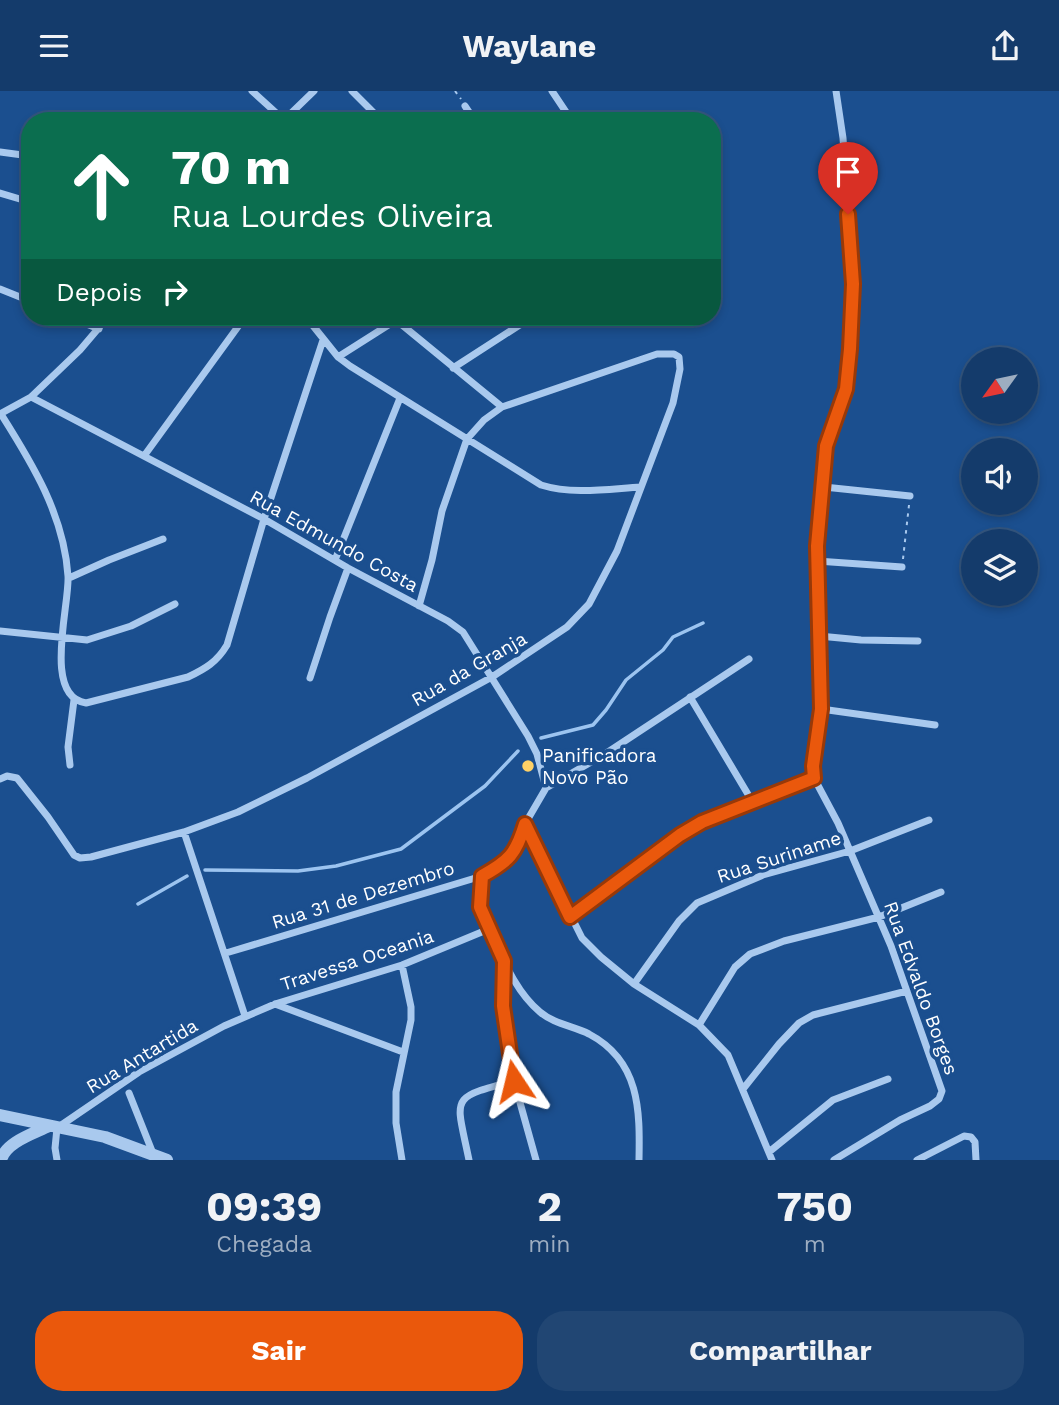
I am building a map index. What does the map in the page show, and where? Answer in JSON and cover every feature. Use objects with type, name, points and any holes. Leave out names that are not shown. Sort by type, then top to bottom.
[{"type":"street","points":[[252,91],[275,112]]},
{"type":"street","points":[[292,112],[314,91]]},
{"type":"street","points":[[352,91],[373,112]]},
{"type":"street","points":[[552,91],[566,112]]},
{"type":"street","points":[[570,917],[680,835],[702,822],[814,778],[813,766],[821,709],[817,561],[824,487],[823,468],[826,446],[846,389],[853,284],[843,138],[836,91]]},
{"type":"street","points":[[465,106],[469,112]]},
{"type":"street","points":[[0,152],[21,155]]},
{"type":"street","points":[[0,193],[21,199]]},
{"type":"street","points":[[0,289],[21,297]]},
{"type":"street","points":[[92,326],[99,329]]},
{"type":"street","points":[[70,765],[68,747],[74,700],[68,690],[61,661],[61,636],[69,578],[61,535],[41,480],[0,414],[31,397],[101,326]]},
{"type":"street","points":[[144,456],[238,326]]},
{"type":"street","points":[[313,326],[338,357],[527,478],[555,489],[575,491],[641,487]]},
{"type":"street","points":[[338,357],[386,326]]},
{"type":"street","points":[[407,326],[502,407],[484,420],[467,439],[442,510],[419,606]]},
{"type":"street","points":[[453,368],[518,326]]},
{"type":"street","points":[[74,700],[86,703],[188,677],[213,663],[227,645],[264,519],[323,340]]},
{"type":"street","name":"Rua da Granja","points":[[0,779],[7,776],[17,778],[74,855],[80,858],[91,857],[184,832],[238,813],[492,677],[567,628],[589,604],[617,551],[673,403],[681,361],[674,354],[657,353],[502,407]]},
{"type":"street","name":"Rua Edmundo Costa","points":[[31,397],[264,519],[348,568],[437,614],[463,632],[533,746],[546,788]]},
{"type":"street","points":[[335,560],[400,398]]},
{"type":"street","points":[[824,487],[910,496]]},
{"type":"street","points":[[69,578],[109,559],[163,539]]},
{"type":"street","points":[[817,561],[902,567]]},
{"type":"street","points":[[310,678],[348,568]]},
{"type":"street","points":[[0,631],[87,640],[131,626],[175,604]]},
{"type":"street","points":[[819,636],[918,641]]},
{"type":"street","points":[[546,788],[605,754],[749,659]]},
{"type":"street","points":[[690,697],[752,801]]},
{"type":"street","points":[[821,709],[935,725]]},
{"type":"street","name":"Rua Edvaldo Borges","points":[[814,778],[850,851],[878,917],[942,1091],[930,1106],[900,1120],[834,1160]]},
{"type":"street","name":"Rua 31 de Dezembro","points":[[226,953],[482,876],[506,863],[546,788]]},
{"type":"street","name":"Rua Suriname","points":[[634,984],[678,922],[697,903],[763,875],[850,851],[929,820]]},
{"type":"street","points":[[525,824],[582,938],[634,984],[699,1025],[728,1055],[770,1156],[833,1100],[888,1079]]},
{"type":"street","points":[[184,832],[246,1016]]},
{"type":"street","points":[[482,876],[480,907],[504,961],[524,995],[543,1014],[590,1034],[610,1049],[628,1070],[638,1110],[639,1160]]},
{"type":"street","points":[[699,1025],[735,967],[744,958],[783,941],[878,917],[941,892]]},
{"type":"street","name":"Travessa Oceania","points":[[275,1003],[402,965],[489,929]]},
{"type":"street","points":[[504,961],[504,1017],[514,1081],[536,1160]]},
{"type":"street","points":[[402,965],[411,1007],[395,1109],[402,1160]]},
{"type":"street","points":[[743,1089],[799,1023],[813,1015],[907,991]]},
{"type":"street","points":[[275,1003],[403,1052]]},
{"type":"street","name":"Rua Antartida","points":[[53,1127],[139,1072],[275,1003]]},
{"type":"street","points":[[469,1160],[460,1115],[463,1100],[476,1091],[514,1081]]},
{"type":"street","points":[[129,1093],[155,1157]]},
{"type":"street","points":[[0,1115],[105,1137],[167,1160]]},
{"type":"street","points":[[1,1160],[2,1154],[13,1144],[53,1127]]},
{"type":"street","points":[[53,1127],[57,1160]]},
{"type":"street","points":[[917,1160],[964,1136],[971,1137],[975,1142],[976,1160]]},
{"type":"street","points":[[846,1151],[850,1160]]},
{"type":"path","points":[[902,567],[910,496]]},
{"type":"waterway","points":[[541,738],[593,725],[626,680],[663,650],[673,637],[703,623]]},
{"type":"waterway","points":[[205,870],[298,871],[336,866],[401,849],[485,786],[518,751]]},
{"type":"waterway","points":[[138,904],[187,876]]},
{"type":"place","name":"Panificadora Novo Pão","points":[[528,766]]},
{"type":"route","points":[[514,1081],[503,1006],[504,961],[482,917],[480,894],[482,876],[506,863],[520,841],[525,824],[570,917],[680,835],[702,822],[814,778],[813,766],[821,709],[817,546],[826,446],[846,389],[850,349],[853,284],[848,214]]}]
